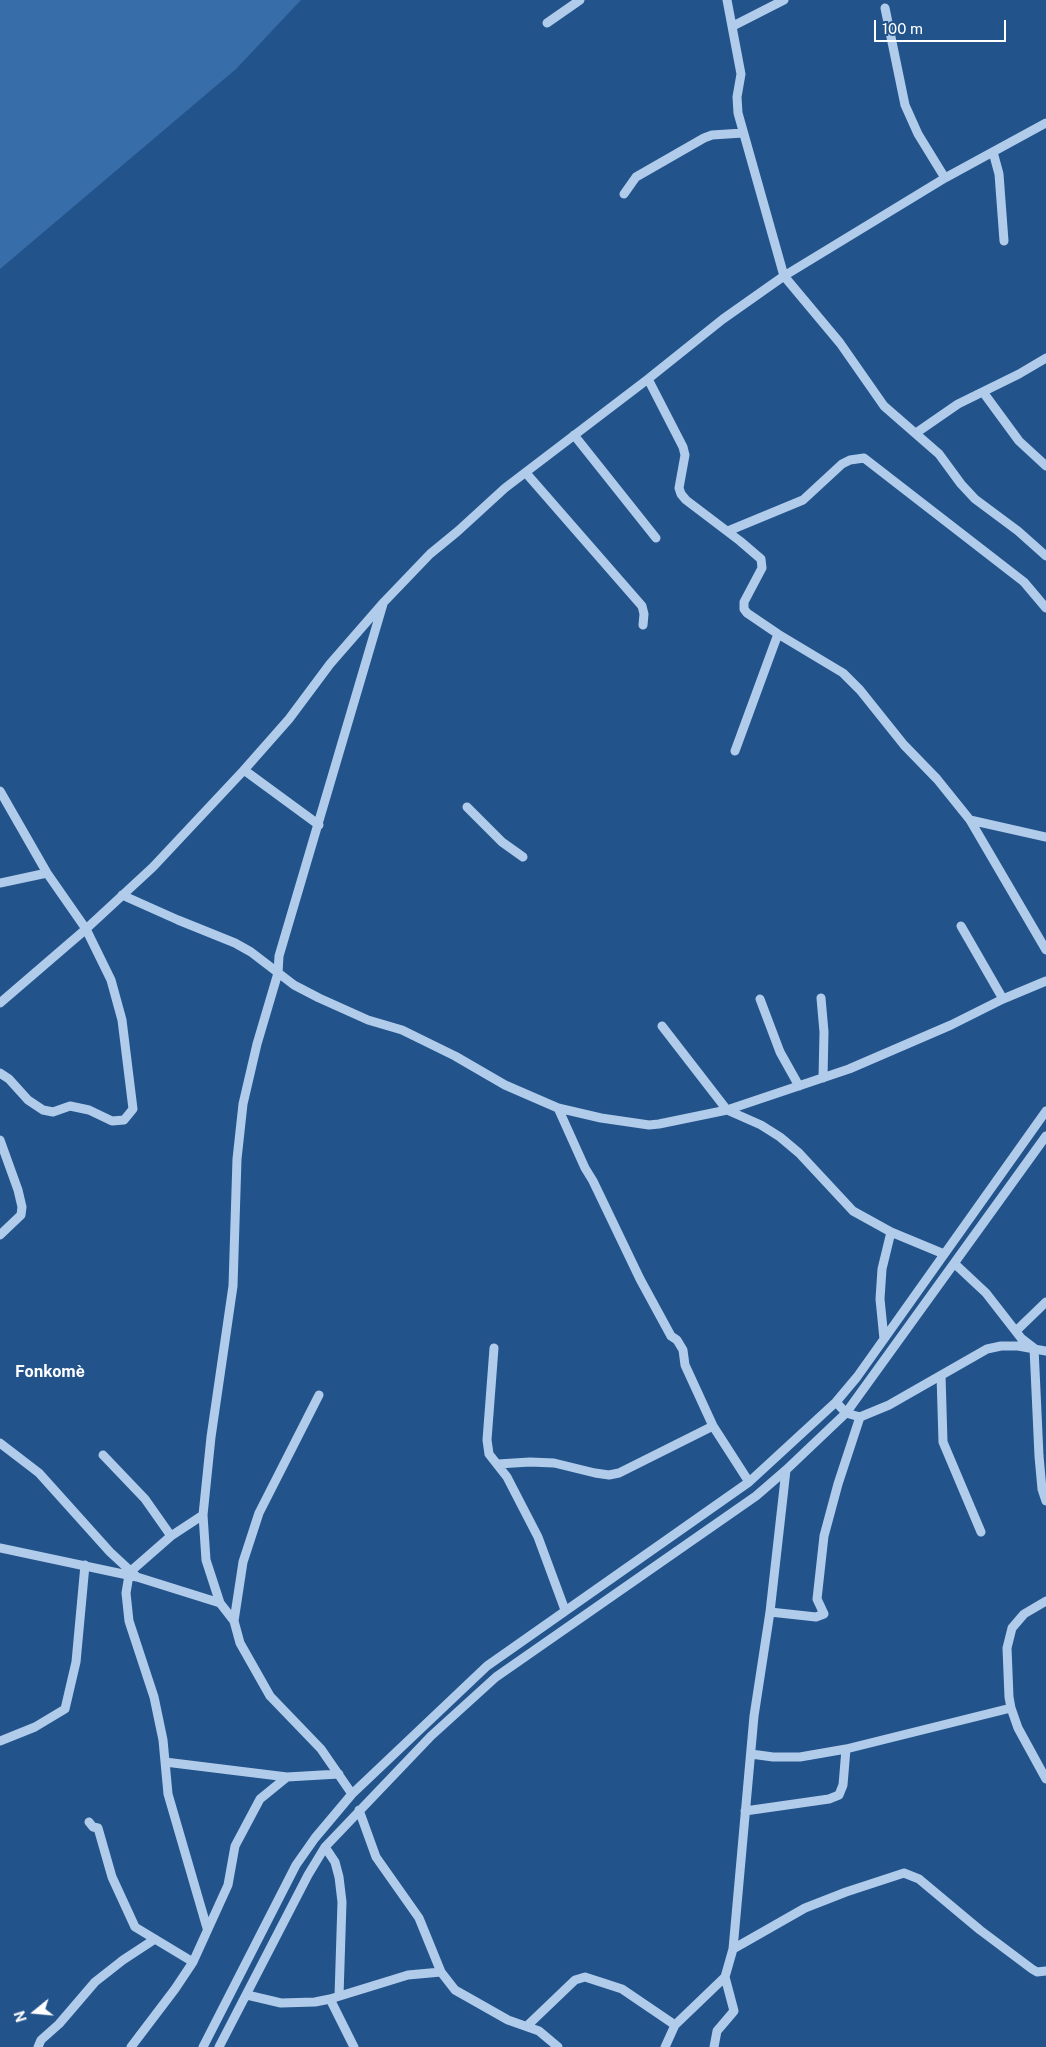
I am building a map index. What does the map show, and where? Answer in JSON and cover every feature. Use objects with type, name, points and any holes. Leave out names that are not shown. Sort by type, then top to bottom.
[{"type":"street","points":[[547,23],[580,0]]},
{"type":"street","points":[[727,0],[740,74],[737,97],[738,113],[784,276],[840,343],[884,406],[939,454],[961,484],[975,499],[1018,531],[1046,556]]},
{"type":"street","points":[[733,26],[784,0]]},
{"type":"street","points":[[885,8],[905,105],[918,134],[945,178]]},
{"type":"street","points":[[0,1003],[86,929],[153,867],[289,719],[330,664],[384,602],[430,554],[505,488],[723,319],[784,276],[945,178],[1046,123]]},
{"type":"street","points":[[624,194],[636,177],[704,138],[712,135],[743,134]]},
{"type":"street","points":[[993,152],[999,174],[1004,241]]},
{"type":"street","points":[[916,433],[958,404],[1046,358]]},
{"type":"street","points":[[648,379],[683,447],[685,455],[679,488],[681,494],[686,500],[761,559],[763,564],[744,602],[744,609],[778,634],[843,673],[870,701],[904,745],[937,779],[970,820],[1046,950]]},
{"type":"street","points":[[983,392],[1019,441],[1046,466]]},
{"type":"street","points":[[574,435],[656,538]]},
{"type":"street","points":[[728,532],[803,500],[842,464],[857,458],[864,458],[1024,582],[1046,608]]},
{"type":"street","points":[[526,473],[642,606],[644,614],[642,625]]},
{"type":"street","points":[[352,1794],[321,1749],[270,1696],[240,1643],[234,1621],[220,1603],[206,1560],[203,1515],[211,1437],[233,1286],[237,1159],[243,1104],[257,1044],[278,974],[279,956],[384,602]]},
{"type":"street","points":[[735,751],[778,634]]},
{"type":"street","points":[[244,770],[319,825]]},
{"type":"street","points":[[0,791],[48,873],[86,929],[111,980],[122,1020],[133,1109],[124,1120],[112,1121],[89,1110],[70,1106],[53,1112],[43,1110],[28,1100],[9,1079],[0,1073]]},
{"type":"street","points":[[467,807],[502,842],[522,858]]},
{"type":"street","points":[[970,820],[1046,837]]},
{"type":"street","points":[[0,883],[48,873]]},
{"type":"street","points":[[122,895],[235,943],[252,952],[294,985],[319,998],[368,1020],[402,1030],[455,1056],[505,1084],[558,1108],[601,1118],[649,1124],[660,1124],[727,1110],[849,1069],[951,1025],[1002,999],[1046,981]]},
{"type":"street","points":[[961,926],[1002,999]]},
{"type":"street","points":[[821,998],[824,1032],[823,1078]]},
{"type":"street","points":[[760,999],[780,1052],[799,1086]]},
{"type":"street","points":[[662,1026],[727,1110],[762,1126],[780,1137],[853,1210],[890,1232],[944,1254]]},
{"type":"street","points":[[558,1108],[585,1168],[640,1279],[671,1336],[678,1340],[683,1350],[685,1365],[713,1426],[749,1482]]},
{"type":"street","points":[[203,2047],[296,1865],[315,1838],[352,1794],[487,1666],[749,1482],[836,1402],[857,1377],[1046,1111]]},
{"type":"street","points":[[219,2047],[308,1875],[325,1847],[431,1736],[496,1677],[756,1496],[846,1413],[1046,1136]]},
{"type":"street","points":[[0,1140],[18,1190],[22,1207],[21,1215],[0,1234]]},
{"type":"street","points":[[884,1339],[880,1299],[882,1269],[890,1232]]},
{"type":"street","points":[[955,1264],[986,1293],[1016,1331],[1034,1348],[1039,1456],[1042,1489],[1046,1501]]},
{"type":"street","points":[[1016,1331],[1046,1302]]},
{"type":"street","points":[[836,1402],[846,1413],[860,1417],[889,1405],[987,1350],[1001,1346],[1018,1346],[1046,1351]]},
{"type":"street","points":[[494,1348],[487,1440],[489,1454],[498,1464],[538,1537],[565,1610]]},
{"type":"street","points":[[941,1375],[944,1442],[982,1532]]},
{"type":"street","points":[[234,1621],[243,1562],[260,1513],[319,1395]]},
{"type":"street","points":[[770,1612],[816,1617],[824,1614],[817,1599],[824,1536],[838,1484],[860,1417]]},
{"type":"street","points":[[498,1464],[554,1463],[595,1474],[609,1475],[618,1473],[713,1426]]},
{"type":"street","points":[[0,1443],[39,1473],[132,1575]]},
{"type":"street","points":[[103,1454],[145,1500],[172,1536]]},
{"type":"street","points":[[666,2047],[676,2025],[725,1977],[733,1949],[751,1754],[786,1470]]},
{"type":"street","points":[[203,1515],[172,1536],[132,1575],[126,1593],[128,1614],[154,1697],[163,1740],[168,1794],[206,1928]]},
{"type":"street","points":[[0,1548],[132,1575],[220,1603]]},
{"type":"street","points":[[0,1741],[35,1727],[65,1709],[76,1662],[85,1565]]},
{"type":"street","points":[[1046,1601],[1024,1614],[1012,1628],[1008,1636],[1006,1648],[1011,1708],[1018,1728],[1046,1779]]},
{"type":"street","points":[[751,1754],[773,1757],[800,1757],[846,1749],[1011,1708]]},
{"type":"street","points":[[745,1811],[829,1799],[838,1795],[843,1785],[846,1749]]},
{"type":"street","points":[[165,1762],[287,1777],[339,1774]]},
{"type":"street","points":[[131,2047],[193,1962],[206,1928],[228,1885],[235,1846],[260,1799],[287,1777]]},
{"type":"street","points":[[359,1810],[376,1857],[419,1918],[441,1972],[455,1990],[508,2020],[539,2030],[558,2047]]},
{"type":"street","points":[[90,1822],[93,1827],[98,1828],[112,1877],[135,1927],[193,1962]]},
{"type":"street","points":[[325,1847],[335,1862],[342,1902],[339,1996]]},
{"type":"street","points":[[733,1949],[805,1908],[904,1873],[919,1879],[980,1930],[1032,1969],[1037,1972],[1046,1971]]},
{"type":"street","points":[[38,2047],[41,2040],[59,2024],[96,1982],[123,1960],[155,1939]]},
{"type":"street","points":[[247,1994],[281,2004],[330,1999],[408,1975],[441,1972]]},
{"type":"street","points":[[528,2025],[575,1980],[585,1977],[622,1990],[676,2025]]},
{"type":"street","points":[[714,2047],[717,2031],[734,2011],[725,1977]]},
{"type":"street","points":[[330,1999],[354,2047]]},
{"type":"shaded area","points":[[0,0],[301,0],[236,69],[0,269]]},
{"type":"district","name":"Fonkomè","points":[[50,1372]]}]
